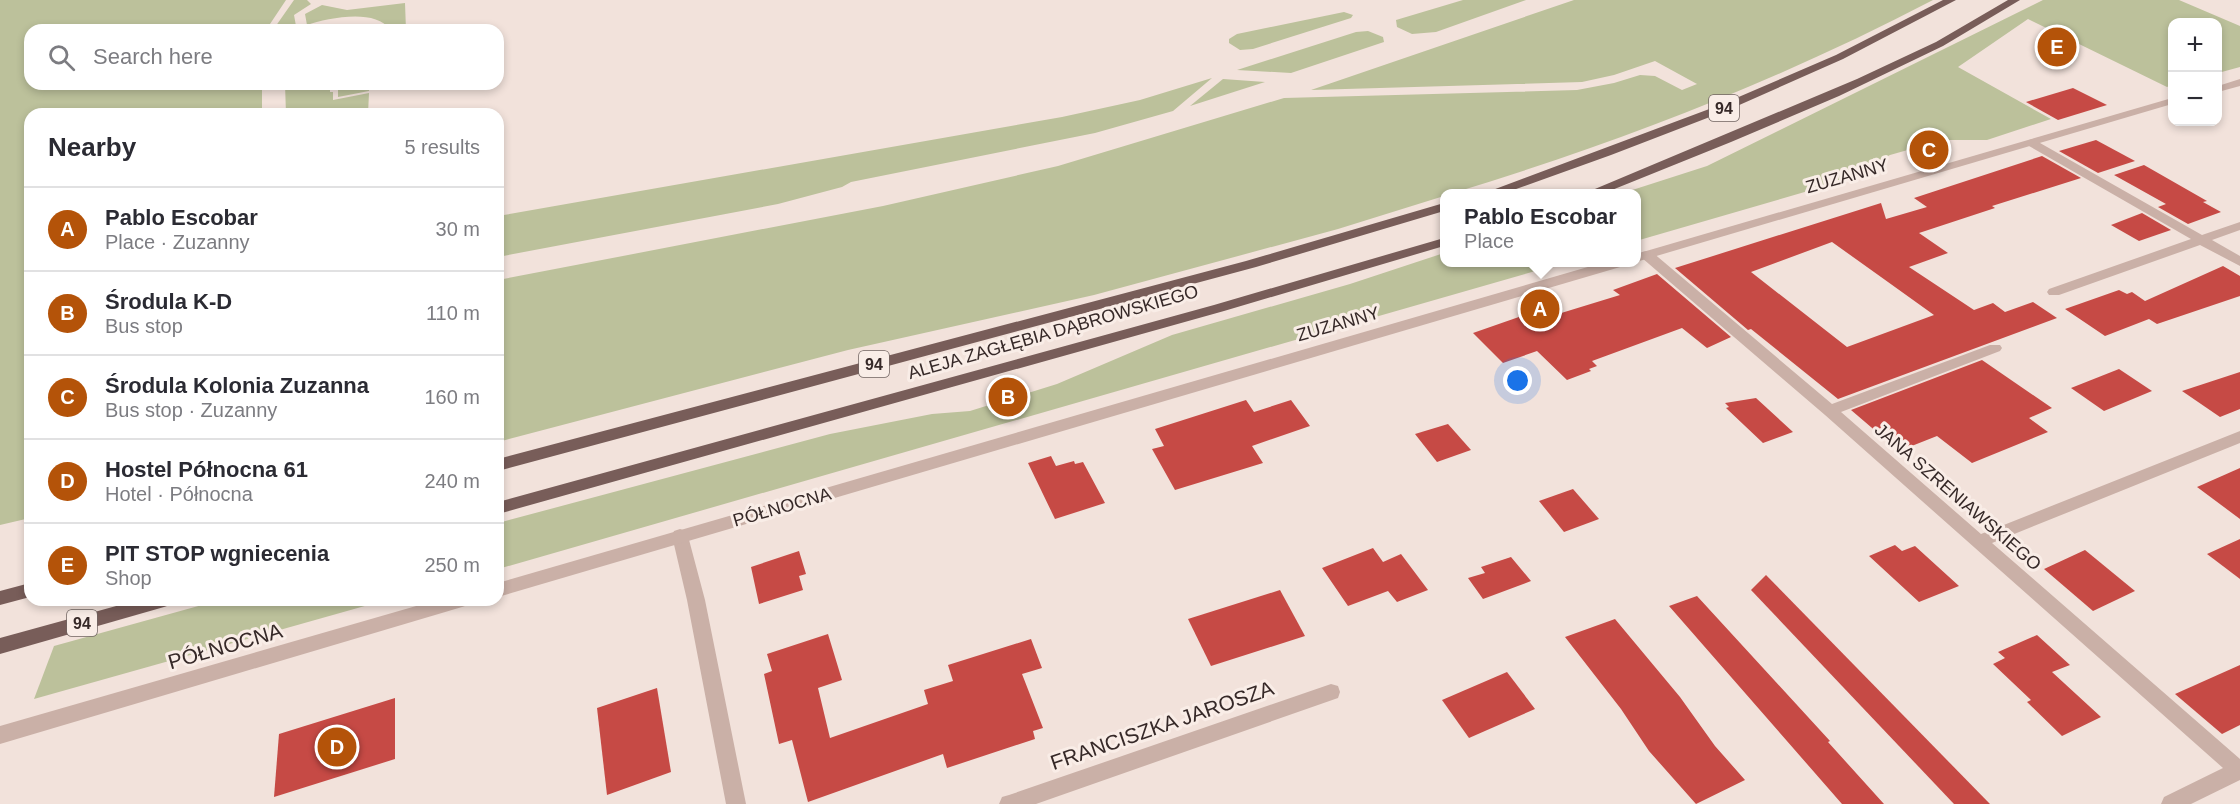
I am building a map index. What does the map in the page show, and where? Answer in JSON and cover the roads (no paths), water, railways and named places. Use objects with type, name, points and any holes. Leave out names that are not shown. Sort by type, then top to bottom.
[{"type":"main road","name":"94","points":[[1503,189],[1586,161],[1720,110],[1836,59],[1952,0]]},
{"type":"main road","name":"94","points":[[1602,189],[1672,163],[1872,78],[1959,33],[2014,0]]},
{"type":"main road","name":"ALEJA ZAGŁĘBIA DĄBROWSKIEGO","points":[[504,463],[1239,267],[1440,208]]},
{"type":"main road","name":"ALEJA ZAGŁĘBIA DĄBROWSKIEGO","points":[[504,506],[1219,308],[1440,243]]},
{"type":"main road","points":[[0,598],[24,592]]},
{"type":"main road","name":"94","points":[[0,646],[143,606]]},
{"type":"street","points":[[2222,87],[2240,82]]},
{"type":"street","name":"ZUZANNY","points":[[1642,257],[2168,102]]},
{"type":"street","points":[[2033,142],[2240,262]]},
{"type":"street","points":[[2054,292],[2240,226]]},
{"type":"street","name":"JANA SZRENIAWSKIEGO","points":[[1642,257],[1830,411],[2239,770]]},
{"type":"street","name":"ZUZANNY","points":[[1066,424],[1605,267]]},
{"type":"street","points":[[1830,411],[1995,348]]},
{"type":"street","name":"PÓŁNOCNA","points":[[504,588],[1066,424]]},
{"type":"street","points":[[1978,542],[2240,437]]},
{"type":"street","points":[[680,536],[696,600],[736,804]]},
{"type":"street","name":"PÓŁNOCNA","points":[[0,735],[441,606]]},
{"type":"street","name":"FRANCISZKA JAROSZA","points":[[1009,804],[1331,692]]},
{"type":"street","points":[[2171,804],[2239,770]]},
{"type":"place","name":"PIT STOP wgniecenia","points":[[2057,47]]},
{"type":"place","name":"Środula Kolonia Zuzanna","points":[[1929,150]]},
{"type":"place","name":"Pablo Escobar","points":[[1540,309]]},
{"type":"place","name":"Środula K-D","points":[[1008,397]]},
{"type":"place","name":"Hostel Północna 61","points":[[337,747]]}]
